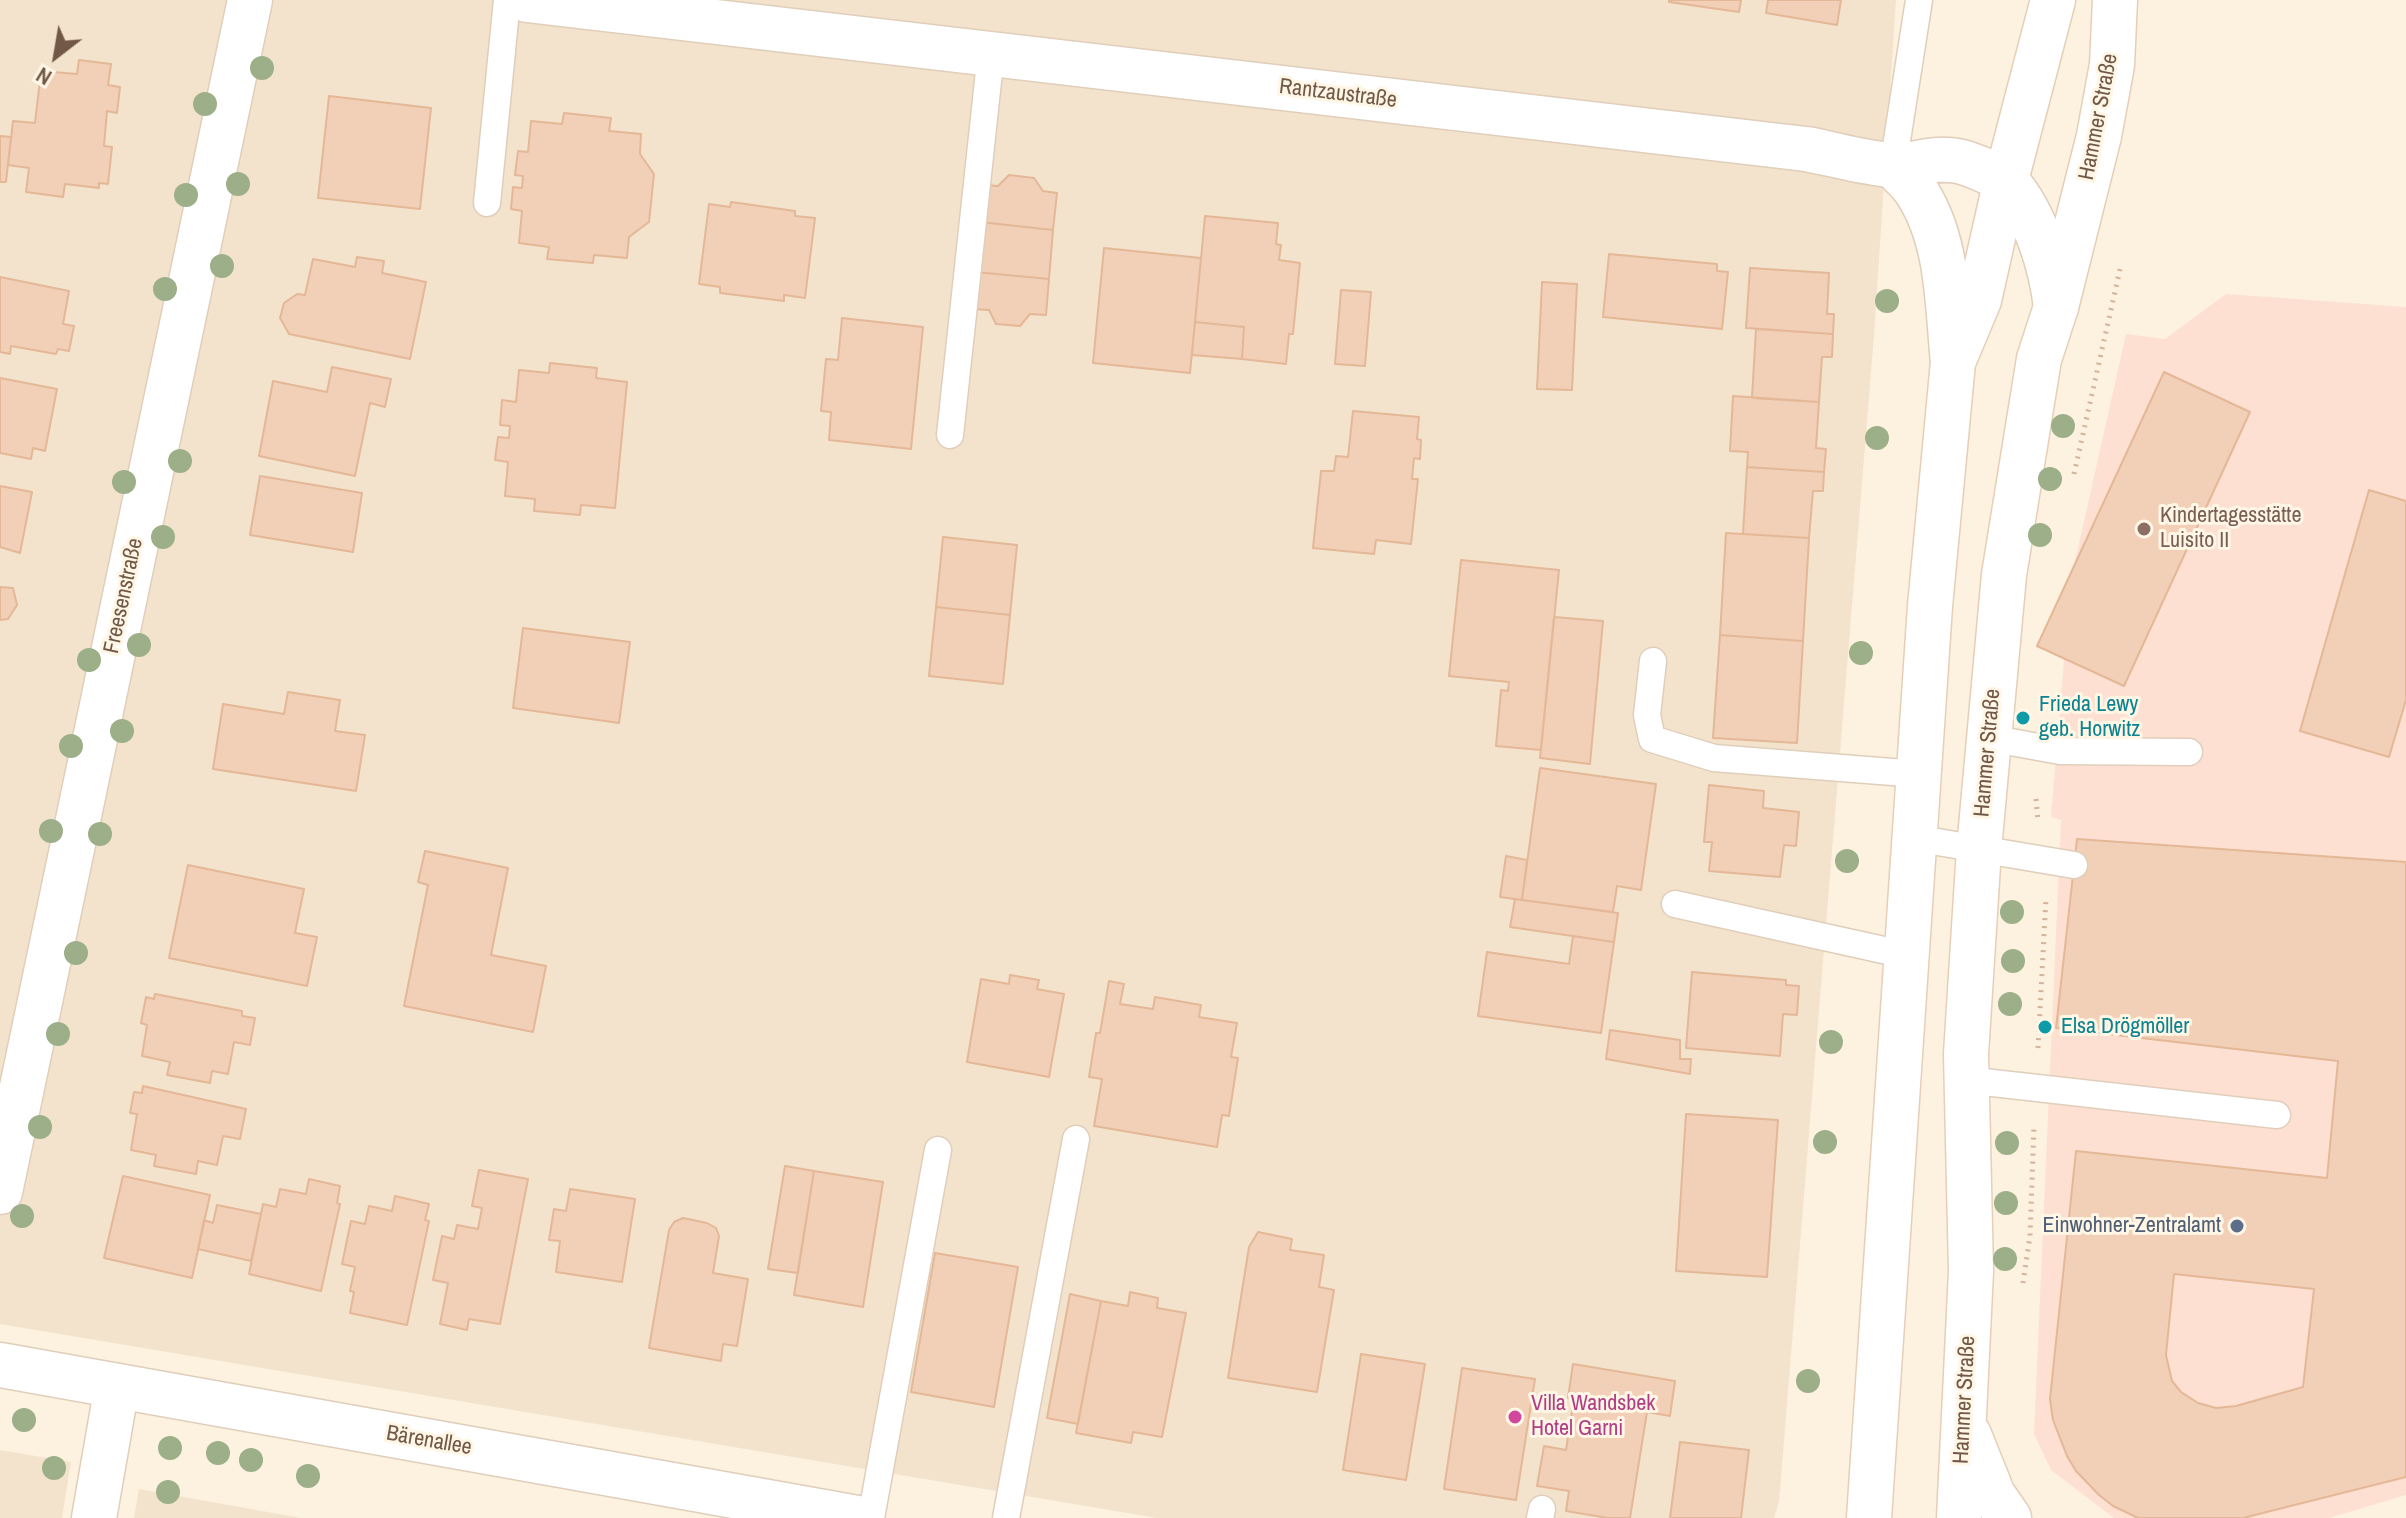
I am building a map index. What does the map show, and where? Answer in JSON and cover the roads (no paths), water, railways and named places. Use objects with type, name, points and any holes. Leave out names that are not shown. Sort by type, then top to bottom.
[{"type":"street","name":"Freesenstraße","points":[[0,1192],[250,0]]},
{"type":"street","name":"Rantzaustraße","points":[[527,0],[1806,149],[1893,166],[1930,159],[1959,161],[2006,180]]},
{"type":"street","points":[[1953,362],[1979,300],[2006,180],[2053,0]]},
{"type":"street","name":"Hammer Straße","points":[[1959,1518],[1971,1271],[1966,1054],[1979,849],[2004,575],[2039,359],[2056,307],[2099,136],[2112,65],[2115,0]]},
{"type":"street","points":[[1869,1518],[1930,606],[1953,362],[1937,239],[1914,188],[1893,166]]},
{"type":"street","points":[[2006,180],[2025,208],[2046,257],[2053,279],[2056,307]]},
{"type":"street","name":"Bärenallee","points":[[0,1365],[732,1507],[857,1518]]},
{"type":"street","points":[[94,1518],[117,1386]]},
{"type":"street","points":[[1964,1422],[1993,1495],[2009,1518]]},
{"type":"lane","points":[[487,203],[507,0]]},
{"type":"lane","points":[[1893,166],[1919,0]]},
{"type":"lane","points":[[950,435],[991,53]]},
{"type":"lane","points":[[1653,661],[1647,715],[1652,739],[1714,758],[1918,774]]},
{"type":"lane","points":[[1989,738],[2060,751],[2189,752]]},
{"type":"lane","points":[[1914,838],[2074,865]]},
{"type":"lane","points":[[1675,904],[1906,955]]},
{"type":"lane","points":[[1966,1080],[2277,1115]]},
{"type":"lane","points":[[1006,1518],[1076,1139]]},
{"type":"lane","points":[[871,1518],[938,1150]]},
{"type":"place","name":"Kindertagesstätte Luisito II","points":[[2144,529]]},
{"type":"place","name":"Frieda Lewy geb. Horwitz","points":[[2023,718]]},
{"type":"place","name":"Elsa Drögmöller","points":[[2045,1027]]},
{"type":"place","name":"Einwohner-Zentralamt","points":[[2237,1226]]},
{"type":"place","name":"Villa Wandsbek Hotel Garni","points":[[1515,1417]]}]
